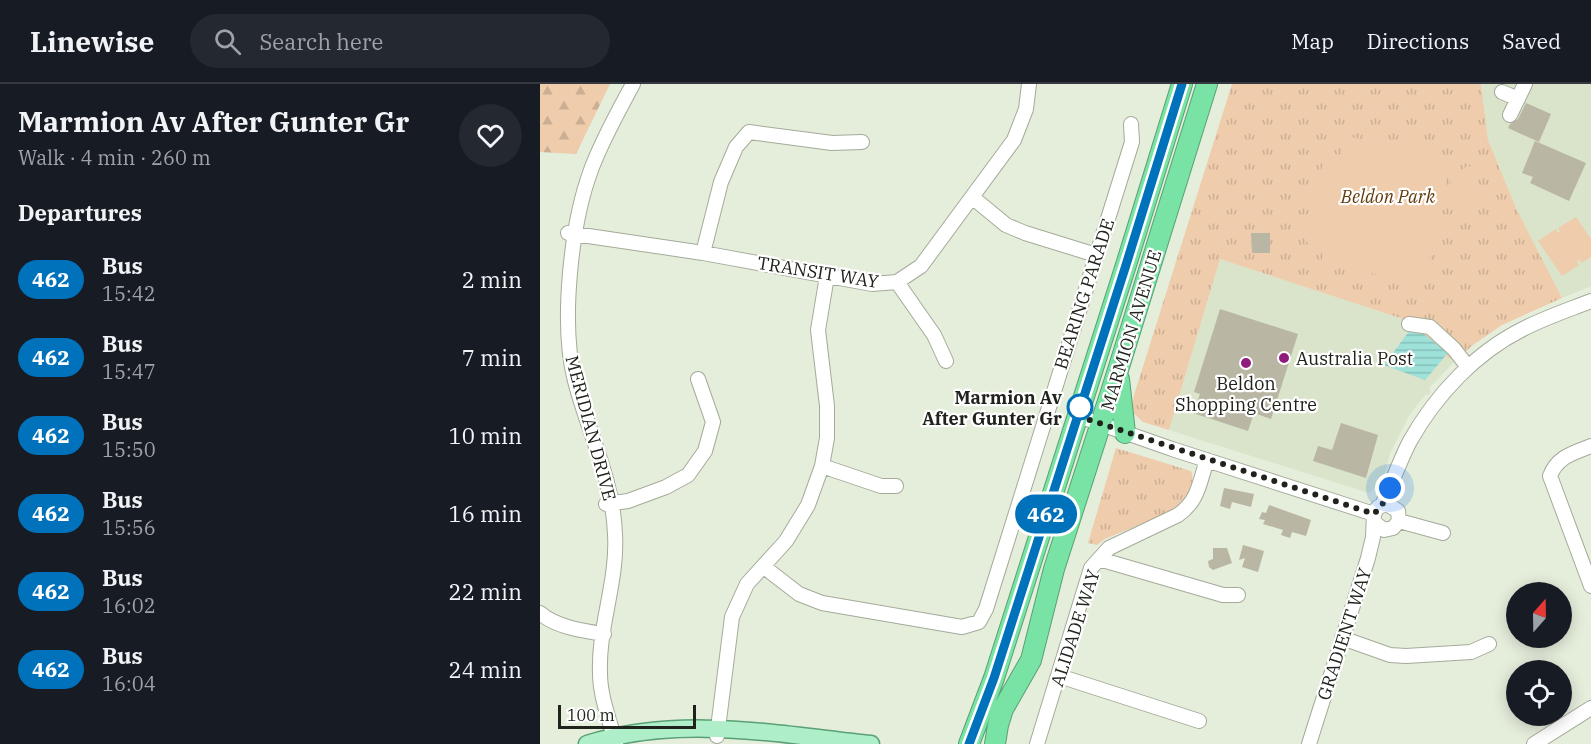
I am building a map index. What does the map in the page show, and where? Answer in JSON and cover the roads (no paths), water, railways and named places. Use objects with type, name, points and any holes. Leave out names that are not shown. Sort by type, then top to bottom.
[{"type":"highway","points":[[1176,84],[1173,96],[1176,104]]},
{"type":"highway","name":"MARMION AVENUE","points":[[969,744],[994,678],[1182,84]]},
{"type":"highway","name":"MARMION AVENUE","points":[[995,744],[1003,709],[1031,660],[1054,568],[1119,370],[1207,84]]},
{"type":"highway","points":[[1119,370],[1125,433]]},
{"type":"main road","points":[[717,732],[794,744]]},
{"type":"main road","points":[[587,744],[717,732],[871,744]]},
{"type":"street","name":"MERIDIAN DRIVE","points":[[612,741],[592,677],[600,634],[608,552],[608,503],[572,399],[561,347],[559,323],[572,234],[573,203],[581,175],[603,123],[623,84]]},
{"type":"street","name":"MERIDIAN DRIVE","points":[[572,234],[591,169],[633,84]]},
{"type":"street","name":"TRANSIT WAY","points":[[572,234],[703,253],[872,284],[897,282],[921,266],[1014,140],[1026,109],[1029,84]]},
{"type":"street","points":[[1510,115],[1525,84]]},
{"type":"street","points":[[1502,92],[1518,99]]},
{"type":"street","name":"BEARING PARADE","points":[[764,567],[799,594],[822,603],[962,627],[979,622],[986,609],[1132,142],[1131,124]]},
{"type":"street","points":[[703,253],[721,182],[736,147],[749,132],[832,143],[862,142]]},
{"type":"street","points":[[972,197],[1006,225],[1024,233],[1096,255]]},
{"type":"street","points":[[717,732],[732,617],[747,584],[786,541],[808,505],[822,466],[827,438],[827,406],[819,330],[827,276]]},
{"type":"street","points":[[897,282],[934,335],[946,361]]},
{"type":"street","name":"GRADIENT WAY","points":[[1317,744],[1368,558],[1377,514],[1404,453],[1422,422],[1438,400],[1468,367],[1496,345],[1522,329],[1591,301]]},
{"type":"street","name":"GRADIENT WAY","points":[[1309,744],[1378,551],[1394,520],[1399,484],[1434,417],[1460,386],[1485,363],[1523,338],[1591,310]]},
{"type":"street","points":[[1409,324],[1431,327],[1454,349],[1468,367]]},
{"type":"street","points":[[608,503],[628,501],[666,487],[688,475],[694,467],[705,451],[713,422],[698,379]]},
{"type":"street","points":[[1078,416],[1377,514]]},
{"type":"street","points":[[1591,446],[1560,461],[1554,466],[1551,476],[1591,586]]},
{"type":"street","name":"ALIDADE WAY","points":[[1037,744],[1091,568],[1109,548],[1179,515],[1188,508],[1194,501],[1207,460]]},
{"type":"street","points":[[822,466],[881,486],[896,486]]},
{"type":"street","points":[[1377,514],[1389,504],[1394,520]]},
{"type":"street","points":[[1377,514],[1379,528],[1394,520],[1443,533]]},
{"type":"street","points":[[1099,559],[1223,595],[1238,595]]},
{"type":"street","points":[[540,613],[547,619],[567,627],[600,634]]},
{"type":"street","points":[[1346,640],[1390,654],[1406,656],[1471,652],[1489,644]]},
{"type":"street","points":[[1059,676],[1199,721]]},
{"type":"street","points":[[1534,744],[1591,708]]},
{"type":"water","points":[[1413,326],[1448,353],[1425,380],[1384,365]]},
{"type":"place","name":"Australia Post","points":[[1284,358]]},
{"type":"place","name":"Beldon Shopping Centre","points":[[1246,363]]},
{"type":"place","name":"Marmion Av After Gunter Gr","points":[[1080,407]]},
{"type":"park label","name":"Beldon Park","points":[[1388,196]]}]
